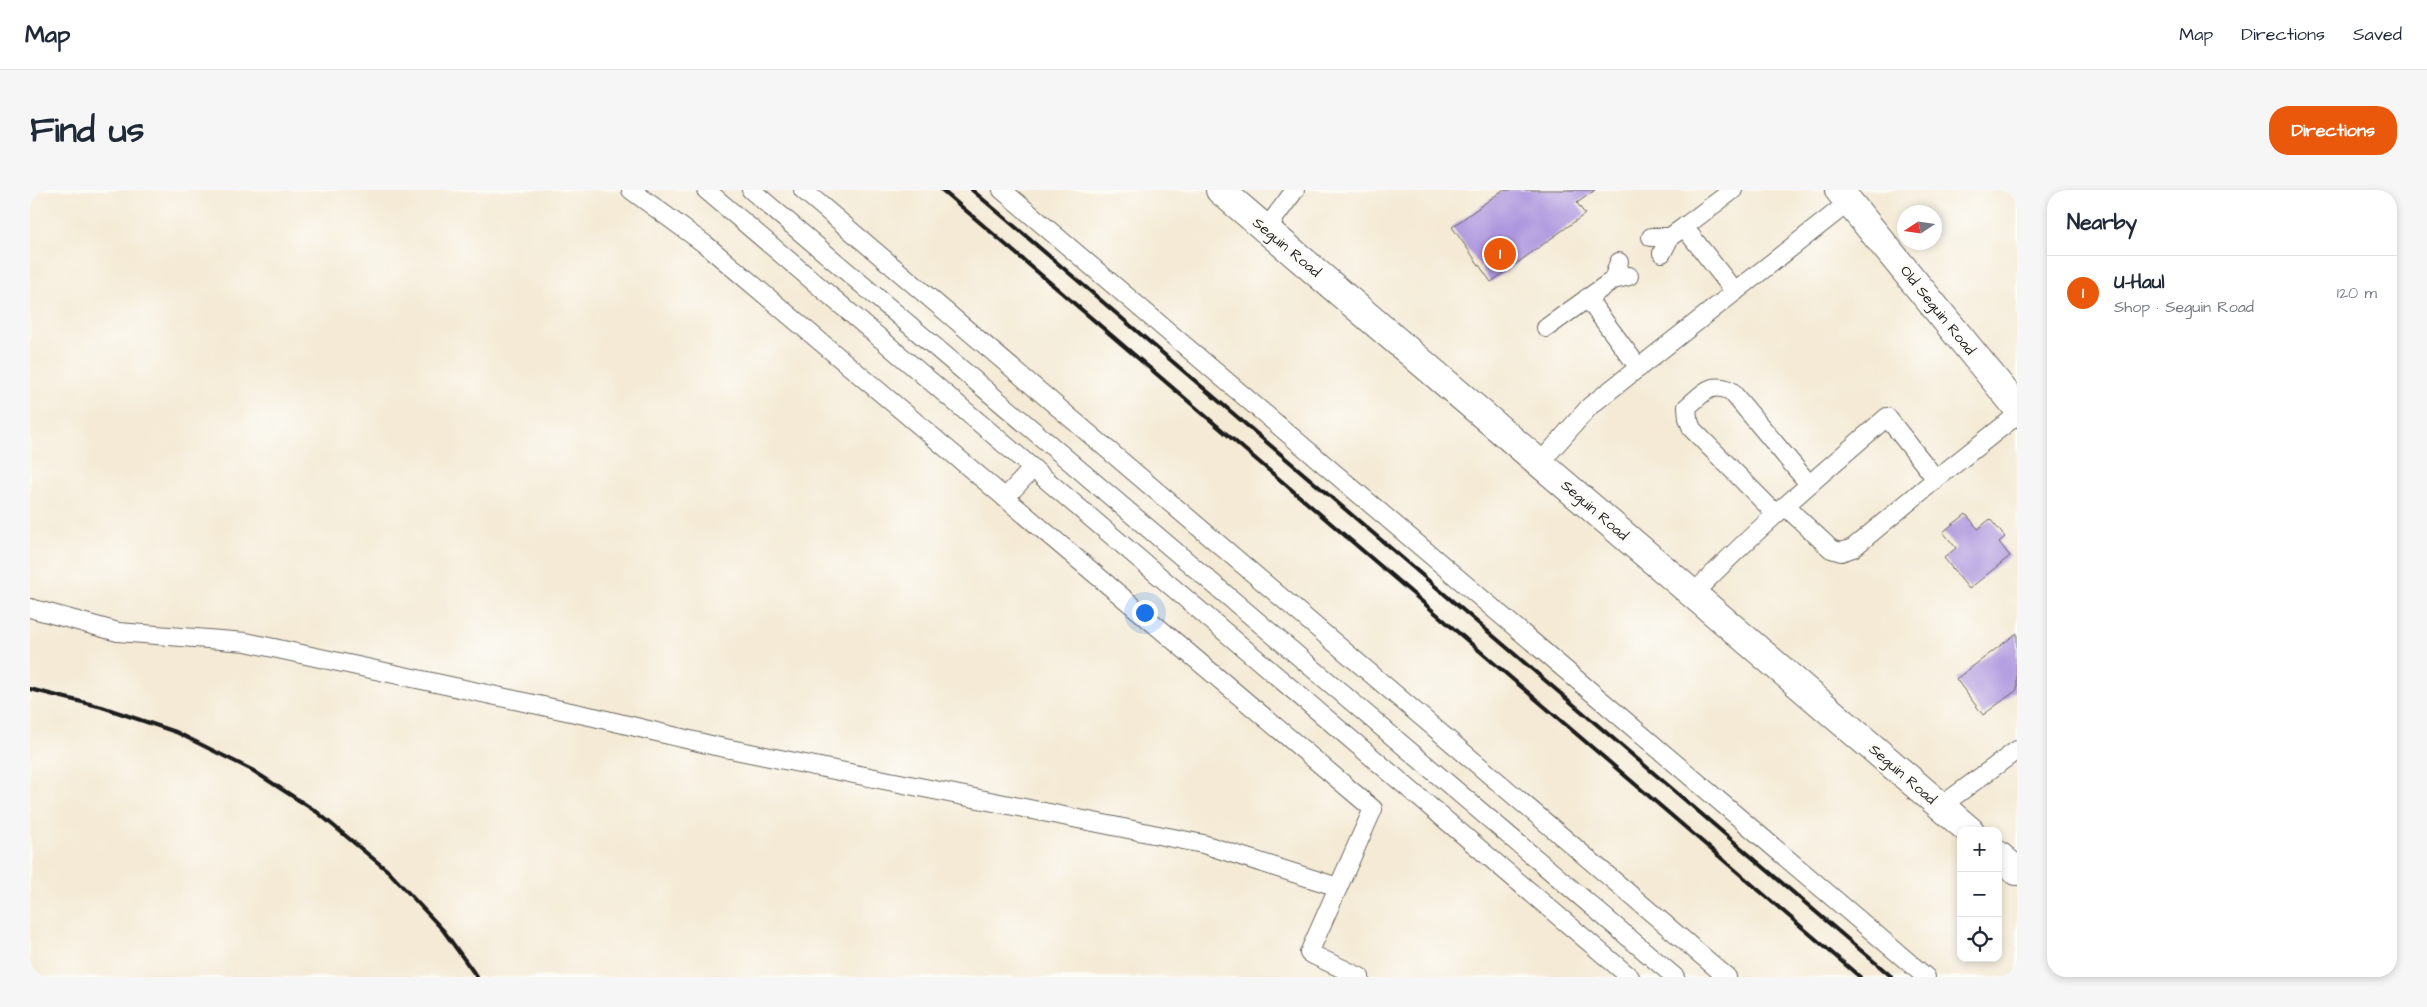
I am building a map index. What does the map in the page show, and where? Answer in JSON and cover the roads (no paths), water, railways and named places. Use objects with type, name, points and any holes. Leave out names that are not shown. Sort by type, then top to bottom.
[{"type":"main road","name":"Seguin Road","points":[[1220,190],[1965,827]]},
{"type":"main road","name":"Old Seguin Road","points":[[1844,196],[2017,407]]},
{"type":"lane","points":[[631,190],[706,244],[1373,809],[1309,953],[1360,977]]},
{"type":"lane","points":[[706,190],[1630,977]]},
{"type":"lane","points":[[751,190],[1675,977]]},
{"type":"lane","points":[[803,190],[1727,977]]},
{"type":"lane","points":[[1002,190],[1926,977]]},
{"type":"lane","points":[[1266,228],[1295,190]]},
{"type":"lane","points":[[1662,253],[1677,232],[1733,190]]},
{"type":"lane","points":[[1540,463],[1590,406],[1735,292],[1844,196]]},
{"type":"lane","points":[[1651,237],[1677,232]]},
{"type":"lane","points":[[1677,232],[1735,292]]},
{"type":"lane","points":[[1546,328],[1587,298],[1621,278],[1619,262]]},
{"type":"lane","points":[[1587,298],[1639,368]]},
{"type":"lane","points":[[1809,484],[1732,391],[1722,386],[1712,387],[1688,407],[1688,418],[1692,429],[1781,510],[1831,549],[1841,552],[1853,548],[2017,415]]},
{"type":"lane","points":[[1693,594],[1724,562],[1809,484],[1887,417],[1936,479]]},
{"type":"lane","points":[[1006,498],[1033,468]]},
{"type":"lane","points":[[30,608],[118,632],[246,642],[594,717],[715,746],[1203,844],[1338,887]]},
{"type":"lane","points":[[1941,806],[2017,750]]},
{"type":"railway","points":[[942,190],[1860,977]]},
{"type":"railway","points":[[972,190],[1892,977]]},
{"type":"railway","points":[[30,689],[102,707],[176,732],[252,770],[317,812],[388,871],[443,930],[477,977]]},
{"type":"place","name":"U-Haul","points":[[1500,254]]}]
